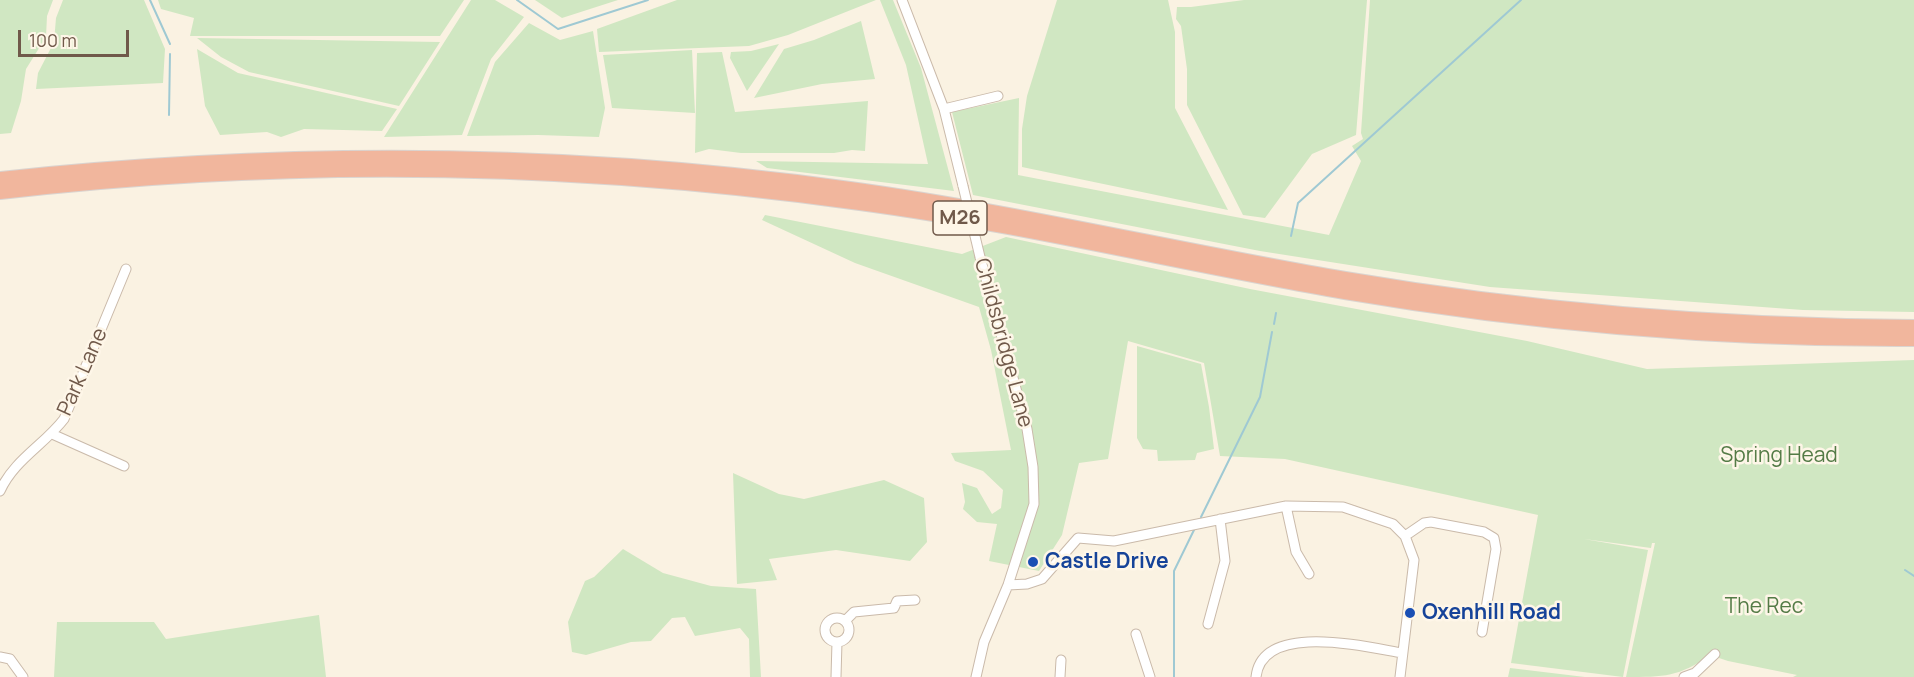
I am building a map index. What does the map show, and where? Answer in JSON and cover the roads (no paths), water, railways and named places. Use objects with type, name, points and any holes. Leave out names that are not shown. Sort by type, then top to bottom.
[{"type":"highway","name":"M26","points":[[0,179],[195,163],[338,158],[501,159],[656,168],[777,179],[908,197],[1056,222],[1298,271],[1454,296],[1668,318],[1914,327]]},
{"type":"highway","name":"M26","points":[[0,192],[151,178],[315,171],[478,171],[622,178],[813,196],[955,217],[1319,287],[1499,314],[1700,332],[1802,338],[1914,339]]},
{"type":"street","name":"Childsbridge Lane","points":[[902,0],[944,108],[980,257],[1021,406],[1033,467],[1034,504],[1008,585],[984,642],[976,677]]},
{"type":"street","points":[[944,108],[998,96]]},
{"type":"street","name":"Park Lane","points":[[0,491],[15,466],[52,434],[63,419],[126,269]]},
{"type":"street","points":[[52,434],[124,466]]},
{"type":"street","points":[[1008,585],[1027,584],[1041,579],[1078,538],[1114,541],[1286,506],[1347,508],[1393,524],[1405,536],[1413,554],[1414,567],[1400,677]]},
{"type":"street","points":[[1286,506],[1296,552],[1309,574]]},
{"type":"street","points":[[1208,624],[1225,561],[1220,519]]},
{"type":"street","points":[[1405,536],[1424,523],[1431,522],[1484,532],[1494,538],[1496,549],[1482,632]]},
{"type":"street","points":[[845,621],[854,612],[894,608],[897,601],[915,600]]},
{"type":"street","points":[[834,618],[845,621],[849,628],[848,635],[843,641],[837,642],[828,638],[826,626],[834,618]]},
{"type":"street","points":[[1136,634],[1150,677]]},
{"type":"street","points":[[836,677],[837,642]]},
{"type":"street","points":[[1256,677],[1258,667],[1266,655],[1283,645],[1315,642],[1402,653]]},
{"type":"street","points":[[1684,677],[1695,673],[1715,654]]},
{"type":"street","points":[[0,657],[10,659],[23,677]]},
{"type":"street","points":[[1060,677],[1061,660]]},
{"type":"waterway","points":[[150,0],[170,44]]},
{"type":"waterway","points":[[517,0],[558,29],[648,0]]},
{"type":"waterway","points":[[1291,236],[1298,203],[1521,0]]},
{"type":"waterway","points":[[169,115],[170,54]]},
{"type":"waterway","points":[[1274,324],[1276,313]]},
{"type":"waterway","points":[[1201,517],[1260,397],[1272,332]]},
{"type":"waterway","points":[[1174,677],[1174,571],[1194,530]]},
{"type":"waterway","points":[[1905,570],[1914,576]]},
{"type":"place","name":"Castle Drive","points":[[1033,562]]},
{"type":"place","name":"Oxenhill Road","points":[[1410,613]]},
{"type":"park label","name":"Spring Head","points":[[1779,456]]},
{"type":"park label","name":"The Rec","points":[[1764,607]]}]
